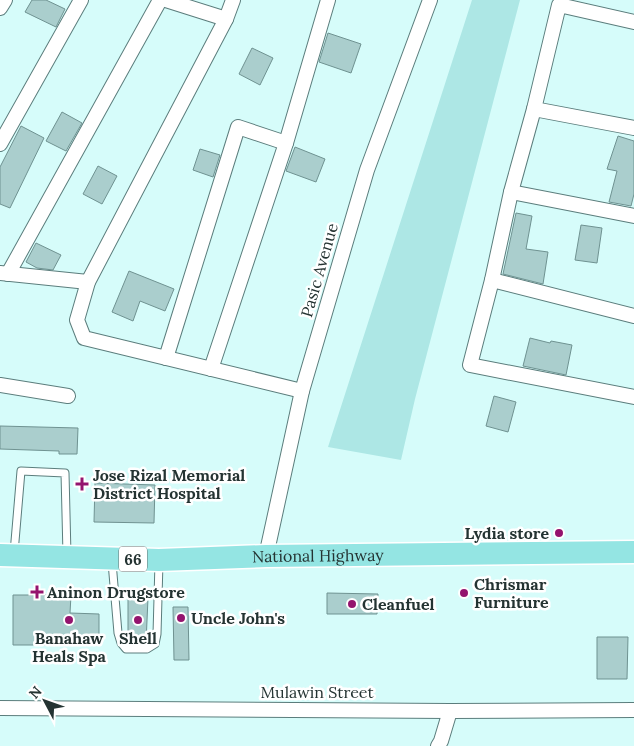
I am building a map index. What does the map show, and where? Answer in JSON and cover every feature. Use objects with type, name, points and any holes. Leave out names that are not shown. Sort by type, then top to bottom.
[{"type":"main road","name":"National Highway","points":[[7,555],[159,560],[266,556],[634,552]]},
{"type":"street","points":[[0,8],[4,0]]},
{"type":"street","points":[[0,144],[81,0]]},
{"type":"street","points":[[88,282],[4,274],[160,0]]},
{"type":"street","points":[[166,0],[226,19]]},
{"type":"street","points":[[233,0],[226,19],[88,282],[76,320],[84,338],[302,391]]},
{"type":"street","points":[[211,369],[286,143],[328,0]]},
{"type":"street","name":"Pasic Avenue","points":[[266,556],[302,391],[367,170],[430,0]]},
{"type":"street","points":[[634,22],[559,5],[534,109],[511,192],[492,280],[470,365],[634,397]]},
{"type":"street","points":[[534,109],[634,128]]},
{"type":"street","points":[[166,358],[238,127],[286,143]]},
{"type":"street","points":[[511,192],[634,216]]},
{"type":"street","points":[[492,280],[634,316]]},
{"type":"street","points":[[0,385],[68,396]]},
{"type":"street","name":"Mulawin Street","points":[[0,708],[450,711],[634,710]]},
{"type":"street","points":[[438,746],[442,741],[450,711]]},
{"type":"lane","points":[[7,555],[21,471],[66,473],[67,558]]},
{"type":"lane","points":[[112,559],[118,633],[121,643],[126,649],[147,649],[154,644],[157,634],[159,560]]},
{"type":"shaded area","points":[[472,0],[520,0],[415,399],[401,460],[328,447]]},
{"type":"building","points":[[32,0],[46,0],[65,9],[56,27],[25,12]]},
{"type":"building","points":[[328,33],[361,44],[351,73],[319,62]]},
{"type":"building","points":[[252,48],[273,58],[260,85],[239,74]]},
{"type":"building","points":[[62,112],[82,123],[66,151],[46,141]]},
{"type":"building","points":[[21,126],[44,138],[10,208],[0,204],[0,167]]},
{"type":"building","points":[[618,136],[634,141],[634,194],[631,206],[609,202],[617,171],[607,169]]},
{"type":"building","points":[[295,147],[325,159],[316,182],[286,171]]},
{"type":"building","points":[[200,149],[220,155],[213,177],[193,170]]},
{"type":"building","points":[[98,166],[117,176],[102,204],[83,194]]},
{"type":"building","points":[[516,213],[532,216],[526,249],[548,252],[543,284],[503,274]]},
{"type":"building","points":[[581,225],[602,228],[597,263],[575,260]]},
{"type":"building","points":[[36,243],[61,255],[53,270],[37,268],[26,262]]},
{"type":"building","points":[[129,271],[174,289],[165,311],[140,301],[133,321],[112,312]]},
{"type":"building","points":[[530,338],[550,343],[551,341],[572,345],[566,375],[523,366]]},
{"type":"building","points":[[494,396],[516,402],[508,432],[486,426]]},
{"type":"building","points":[[0,426],[78,428],[77,454],[59,454],[59,451],[0,449]]},
{"type":"building","points":[[95,483],[155,485],[154,523],[94,522]]},
{"type":"building","name":"Cleanfuel","points":[[327,593],[378,594],[377,614],[327,614]]},
{"type":"building","points":[[13,595],[71,595],[70,613],[99,614],[99,645],[13,645]]},
{"type":"building","name":"Shell","points":[[128,597],[148,598],[146,643],[128,643]]},
{"type":"building","points":[[173,607],[188,607],[189,660],[174,660]]},
{"type":"building","points":[[597,637],[628,637],[627,679],[597,679]]},
{"type":"place","name":"Jose Rizal Memorial District Hospital","points":[[82,484]]},
{"type":"place","name":"Lydia store","points":[[559,533]]},
{"type":"place","name":"Aninon Drugstore","points":[[37,592]]},
{"type":"place","name":"Chrismar Furniture","points":[[464,593]]},
{"type":"place","name":"Cleanfuel","points":[[352,604]]},
{"type":"place","name":"Uncle John's","points":[[181,618]]},
{"type":"place","name":"Banahaw Heals Spa","points":[[69,620]]},
{"type":"place","name":"Shell","points":[[138,620]]}]
